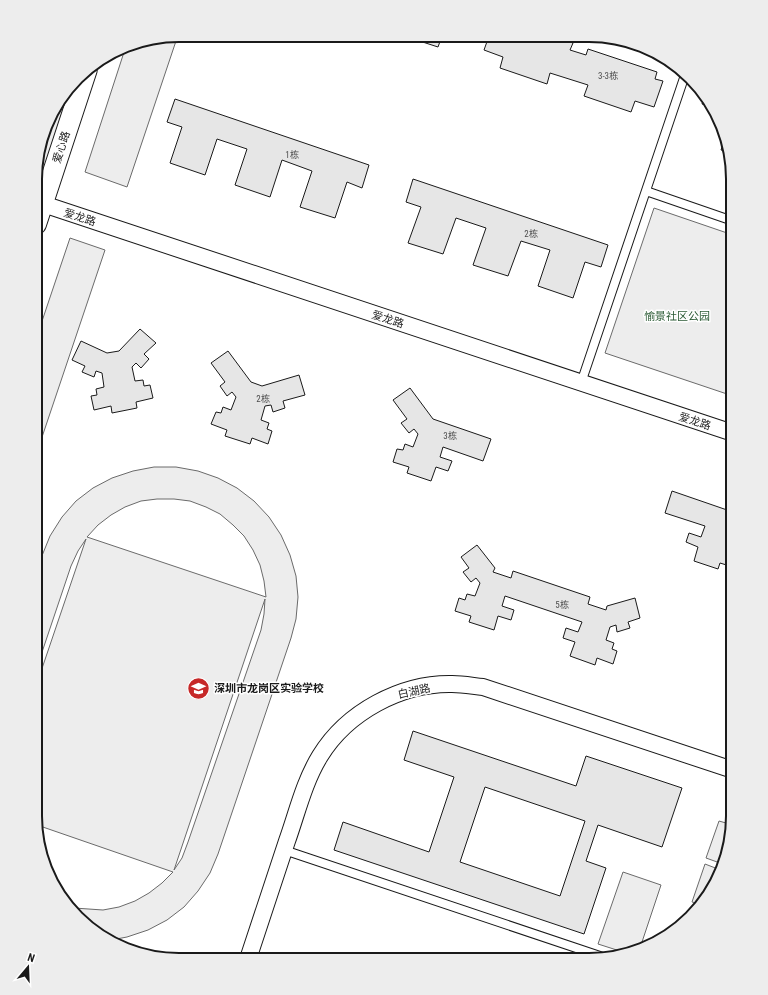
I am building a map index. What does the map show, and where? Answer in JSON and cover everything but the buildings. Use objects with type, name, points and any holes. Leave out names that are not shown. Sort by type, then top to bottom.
[{"type":"street","name":"爱心路","points":[[42,207],[83,82]]},
{"type":"street","name":"爱龙路","points":[[43,204],[726,431]]},
{"type":"street","name":"白湖路","points":[[250,953],[306,784],[320,756],[339,731],[363,711],[391,696],[420,687],[452,684],[483,687],[726,768]]},
{"type":"lane","points":[[581,383],[683,80]]},
{"type":"lane","points":[[646,191],[726,219]]},
{"type":"lane","points":[[284,850],[591,953]]},
{"type":"shaded area","points":[[176,42],[127,187],[85,172],[123,54],[152,45]]},
{"type":"shaded area","points":[[65,102],[53,149],[42,181],[43,161],[49,135],[60,110]]},
{"type":"shaded area","name":"愉景社区公园","points":[[654,208],[726,233],[726,394],[605,353]]},
{"type":"shaded area","points":[[70,238],[105,250],[42,437],[42,321]]},
{"type":"shaded area","points":[[154,467],[176,467],[198,471],[218,478],[237,488],[254,501],[269,517],[281,535],[290,555],[296,576],[298,597],[296,619],[291,638],[218,854],[210,873],[198,891],[184,907],[167,920],[148,930],[118,939],[103,930],[78,908],[103,910],[119,907],[135,901],[149,893],[173,872],[43,827],[42,816],[42,668],[86,539],[71,566],[42,652],[42,556],[50,536],[62,517],[76,501],[93,488],[112,478],[133,471]],"holes":[[[174,499],[190,501],[220,514],[244,536],[260,565],[266,597],[87,537],[98,525],[125,507],[141,501]],[[265,599],[261,630],[188,842],[182,858],[174,870]]]},
{"type":"shaded area","points":[[719,821],[726,823],[718,862],[706,858]]},
{"type":"shaded area","points":[[705,864],[716,868],[703,892],[695,903],[692,902]]},
{"type":"shaded area","points":[[623,872],[661,885],[642,942],[616,950],[598,944]]},
{"type":"place","name":"深圳市龙岗区实验学校","points":[[199,688]]}]
